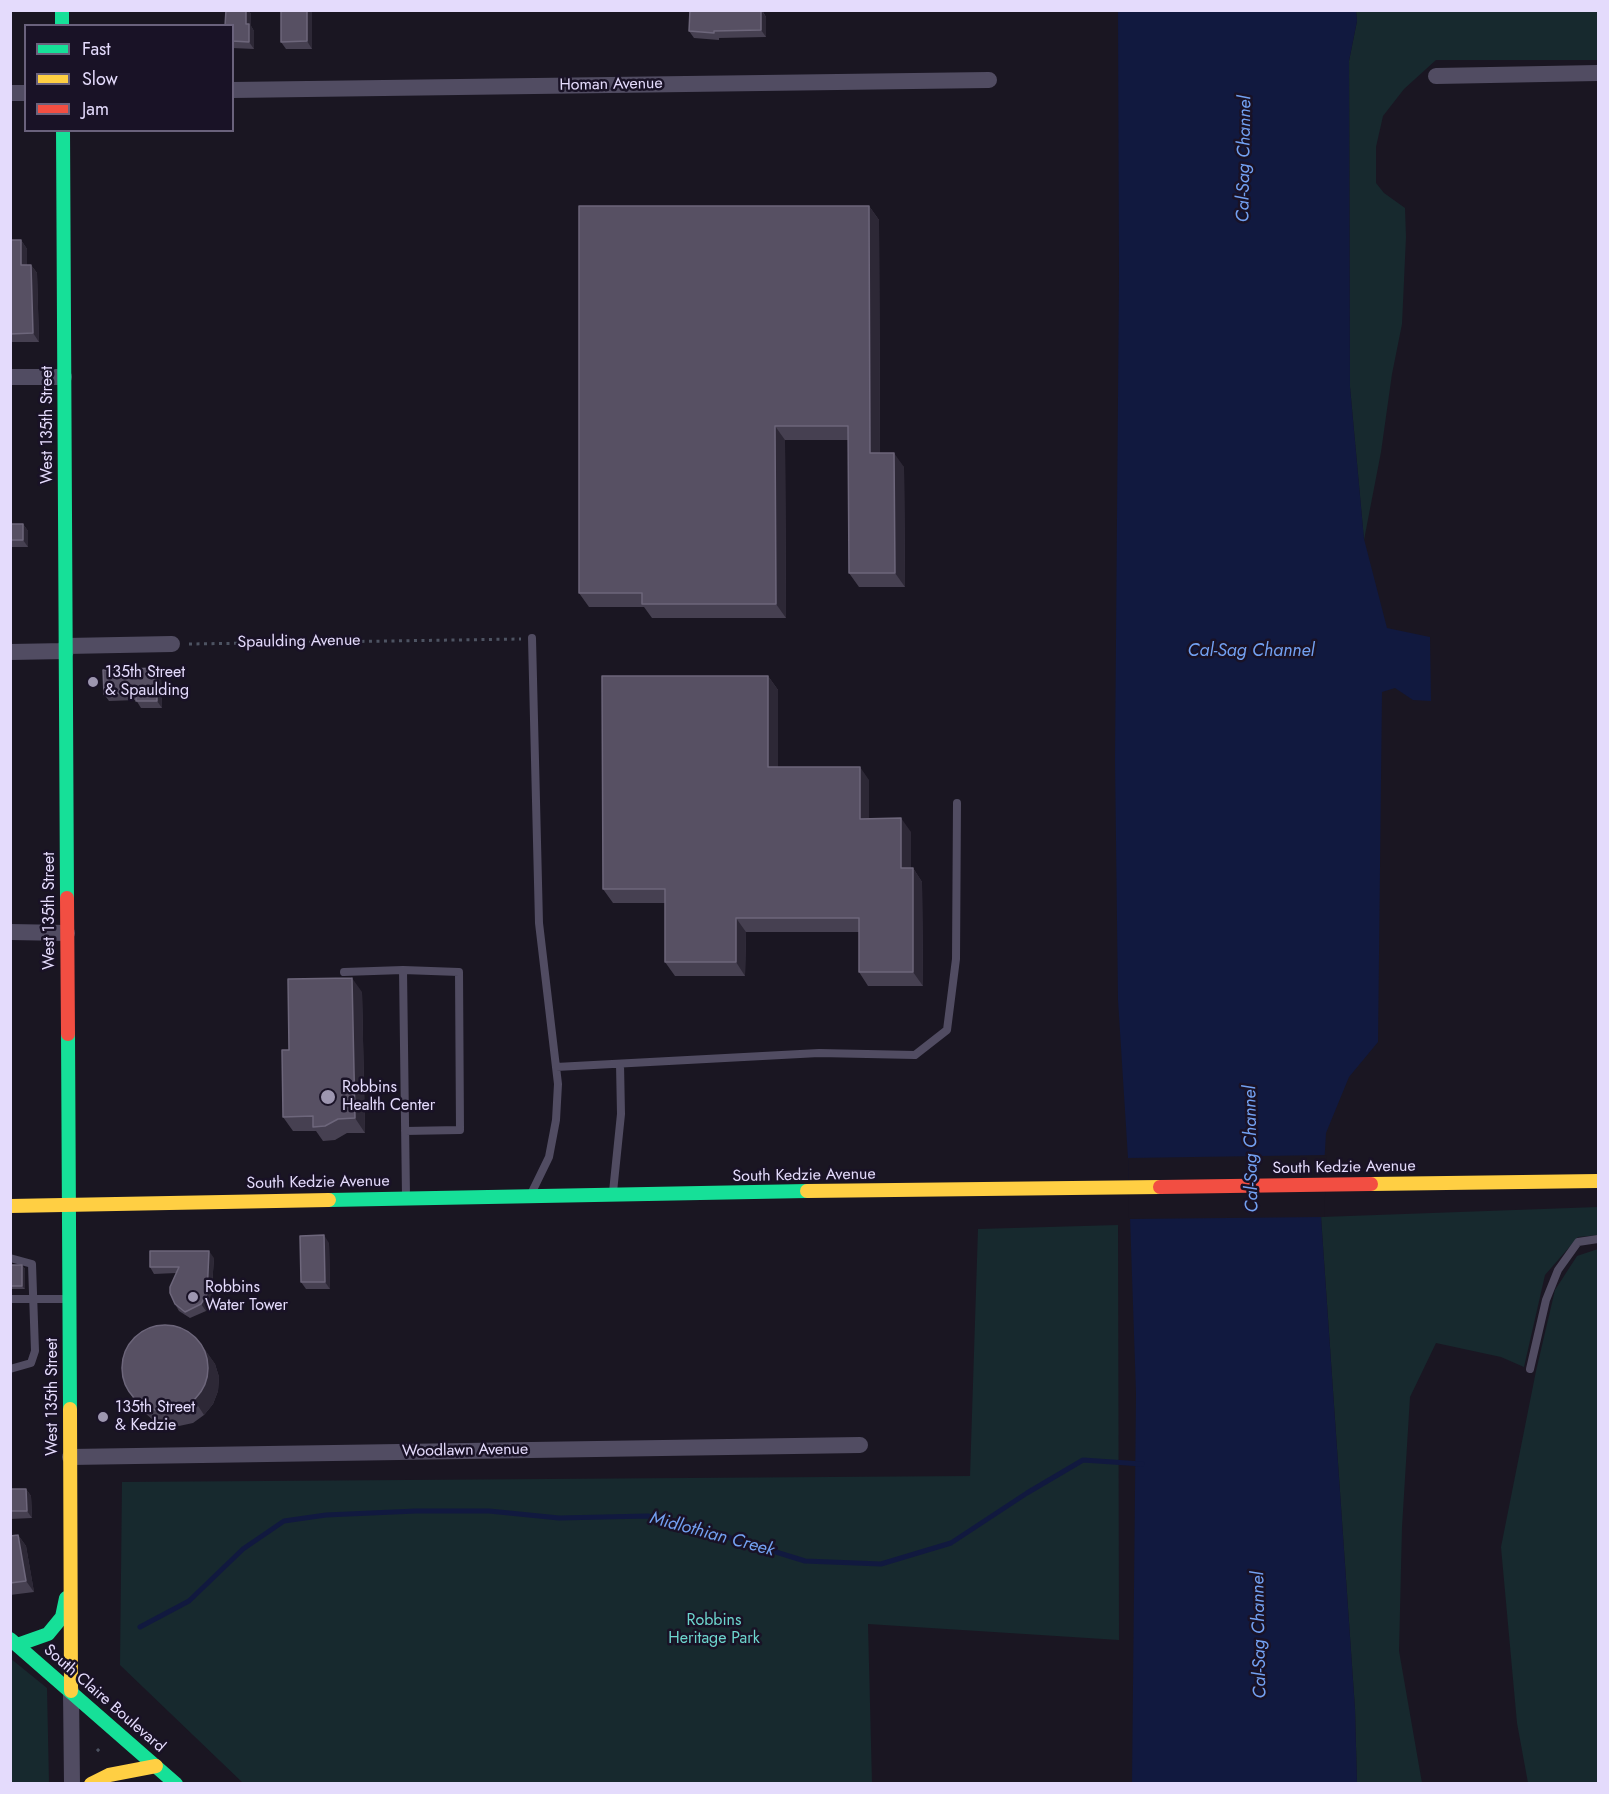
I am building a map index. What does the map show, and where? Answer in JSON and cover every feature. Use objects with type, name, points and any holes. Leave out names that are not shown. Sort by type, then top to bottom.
[{"type":"street","points":[[1436,76],[1599,74]]},
{"type":"street","name":"Homan Avenue","points":[[234,90],[989,80]]},
{"type":"street","name":"West 135th Street","points":[[63,132],[71,1691]]},
{"type":"street","points":[[10,377],[64,377]]},
{"type":"street","points":[[10,652],[172,644]]},
{"type":"street","points":[[10,932],[67,933]]},
{"type":"street","name":"South Kedzie Avenue","points":[[10,1206],[530,1195],[1599,1181]]},
{"type":"street","name":"Woodlawn Avenue","points":[[70,1457],[860,1445]]},
{"type":"street","points":[[14,1642],[48,1634],[62,1617],[70,1582]]},
{"type":"street","name":"South Claire Boulevard","points":[[14,1642],[176,1784]]},
{"type":"street","points":[[71,1691],[72,1784]]},
{"type":"street","points":[[91,1784],[109,1775],[156,1766]]},
{"type":"lane","points":[[530,1195],[549,1157],[557,1108],[558,1084],[539,923],[532,638]]},
{"type":"lane","points":[[556,1067],[819,1053],[915,1055],[947,1030],[956,959],[957,803]]},
{"type":"lane","points":[[403,970],[406,1198]]},
{"type":"lane","points":[[345,972],[403,970],[459,972],[460,1130],[405,1131]]},
{"type":"lane","points":[[613,1194],[621,1114],[620,1064]]},
{"type":"lane","points":[[1530,1369],[1546,1300],[1558,1270],[1578,1242],[1599,1239]]},
{"type":"lane","points":[[10,1258],[32,1264],[35,1351],[31,1363],[10,1370]]},
{"type":"lane","points":[[10,1299],[69,1299]]},
{"type":"path","name":"Spaulding Avenue","points":[[172,644],[532,638]]},
{"type":"path","points":[[97,1749],[102,1754]]},
{"type":"green space","points":[[1356,11],[1598,11],[1598,60],[1436,60],[1404,89],[1383,116],[1376,147],[1376,183],[1384,193],[1405,208],[1406,237],[1402,324],[1364,540],[1350,387],[1349,61],[1357,21]]},
{"type":"green space","points":[[1598,1207],[1598,1235],[1578,1237],[1545,1275],[1524,1367],[1501,1357],[1436,1343],[1410,1397],[1402,1527],[1399,1651],[1422,1783],[1357,1783],[1355,1709],[1321,1217]]},
{"type":"green space","name":"Robbins Heritage Park","points":[[1118,1225],[1119,1640],[868,1624],[872,1783],[243,1783],[120,1665],[122,1482],[970,1476],[978,1229]]},
{"type":"green space","points":[[1598,1249],[1598,1783],[1528,1783],[1517,1723],[1501,1547],[1536,1371],[1555,1290],[1577,1256]]},
{"type":"green space","points":[[10,1658],[47,1688],[49,1783],[11,1783]]},
{"type":"water","name":"Cal-Sag Channel","points":[[1118,11],[1356,11],[1357,21],[1349,61],[1350,387],[1364,539],[1387,628],[1430,637],[1431,701],[1413,700],[1395,688],[1382,692],[1378,1042],[1349,1077],[1326,1133],[1321,1217],[1355,1709],[1357,1783],[1132,1783],[1136,1393],[1128,1158],[1118,1000],[1115,760],[1119,277]]},
{"type":"pier","points":[[1327,1155],[1324,1217],[1129,1219],[1128,1158]]},
{"type":"building","points":[[226,10],[246,10],[249,42],[234,41],[234,24],[225,24]]},
{"type":"building","points":[[281,10],[307,10],[307,41],[281,42]]},
{"type":"building","points":[[690,10],[761,10],[761,30],[714,31],[714,33],[689,31]]},
{"type":"building","points":[[579,206],[869,206],[870,453],[894,453],[895,573],[849,573],[848,426],[775,426],[776,604],[642,604],[642,593],[579,593]]},
{"type":"building","points":[[10,240],[21,240],[21,265],[31,265],[33,333],[10,334]]},
{"type":"building","points":[[10,524],[23,524],[23,540],[10,540]]},
{"type":"building","points":[[156,668],[157,701],[136,701],[136,693],[104,694],[103,670]]},
{"type":"building","points":[[602,676],[768,676],[768,767],[860,767],[860,819],[901,818],[901,868],[913,868],[913,972],[859,972],[859,918],[736,918],[736,962],[665,962],[665,889],[603,889]]},
{"type":"building","name":"Robbins Health Center","points":[[352,978],[355,1118],[338,1119],[325,1126],[313,1127],[313,1116],[283,1117],[282,1050],[289,1050],[288,979]]},
{"type":"building","points":[[324,1235],[325,1282],[301,1282],[300,1236]]},
{"type":"building","points":[[150,1251],[209,1251],[207,1294],[201,1304],[185,1312],[175,1304],[170,1287],[179,1267],[150,1267]]},
{"type":"building","points":[[10,1265],[22,1265],[22,1286],[10,1286]]},
{"type":"building","points":[[157,1325],[173,1325],[196,1337],[205,1351],[208,1368],[205,1385],[196,1399],[173,1411],[157,1411],[141,1404],[129,1392],[122,1376],[122,1360],[129,1344],[141,1332]]},
{"type":"building","points":[[10,1489],[26,1489],[27,1511],[10,1511]]},
{"type":"building","points":[[18,1535],[26,1581],[10,1583],[10,1536]]},
{"type":"waterway","name":"Midlothian Creek","points":[[140,1627],[189,1601],[243,1549],[284,1521],[326,1515],[416,1511],[489,1511],[559,1518],[648,1516],[708,1531],[805,1561],[881,1564],[951,1543],[1027,1493],[1083,1460],[1142,1464]]},
{"type":"traffic: fast","points":[[62,10],[62,24]]},
{"type":"traffic: fast","points":[[63,132],[67,898]]},
{"type":"traffic: fast","points":[[68,1034],[70,1409]]},
{"type":"traffic: fast","points":[[329,1200],[807,1191]]},
{"type":"traffic: fast","points":[[17,1645],[48,1634],[62,1617],[66,1598]]},
{"type":"traffic: fast","points":[[10,1639],[176,1784]]},
{"type":"traffic: slow","points":[[1371,1184],[1598,1181]]},
{"type":"traffic: slow","points":[[807,1191],[1160,1187]]},
{"type":"traffic: slow","points":[[10,1206],[329,1200]]},
{"type":"traffic: slow","points":[[70,1409],[71,1691]]},
{"type":"traffic: slow","points":[[91,1784],[109,1775],[156,1766]]},
{"type":"traffic: jam","points":[[67,898],[68,1034]]},
{"type":"traffic: jam","points":[[1160,1187],[1371,1184]]},
{"type":"place","name":"135th Street & Spaulding","points":[[93,682]]},
{"type":"place","name":"Robbins Health Center","points":[[328,1097]]},
{"type":"place","name":"Robbins Water Tower","points":[[193,1297]]},
{"type":"place","name":"135th Street & Kedzie","points":[[103,1417]]}]
